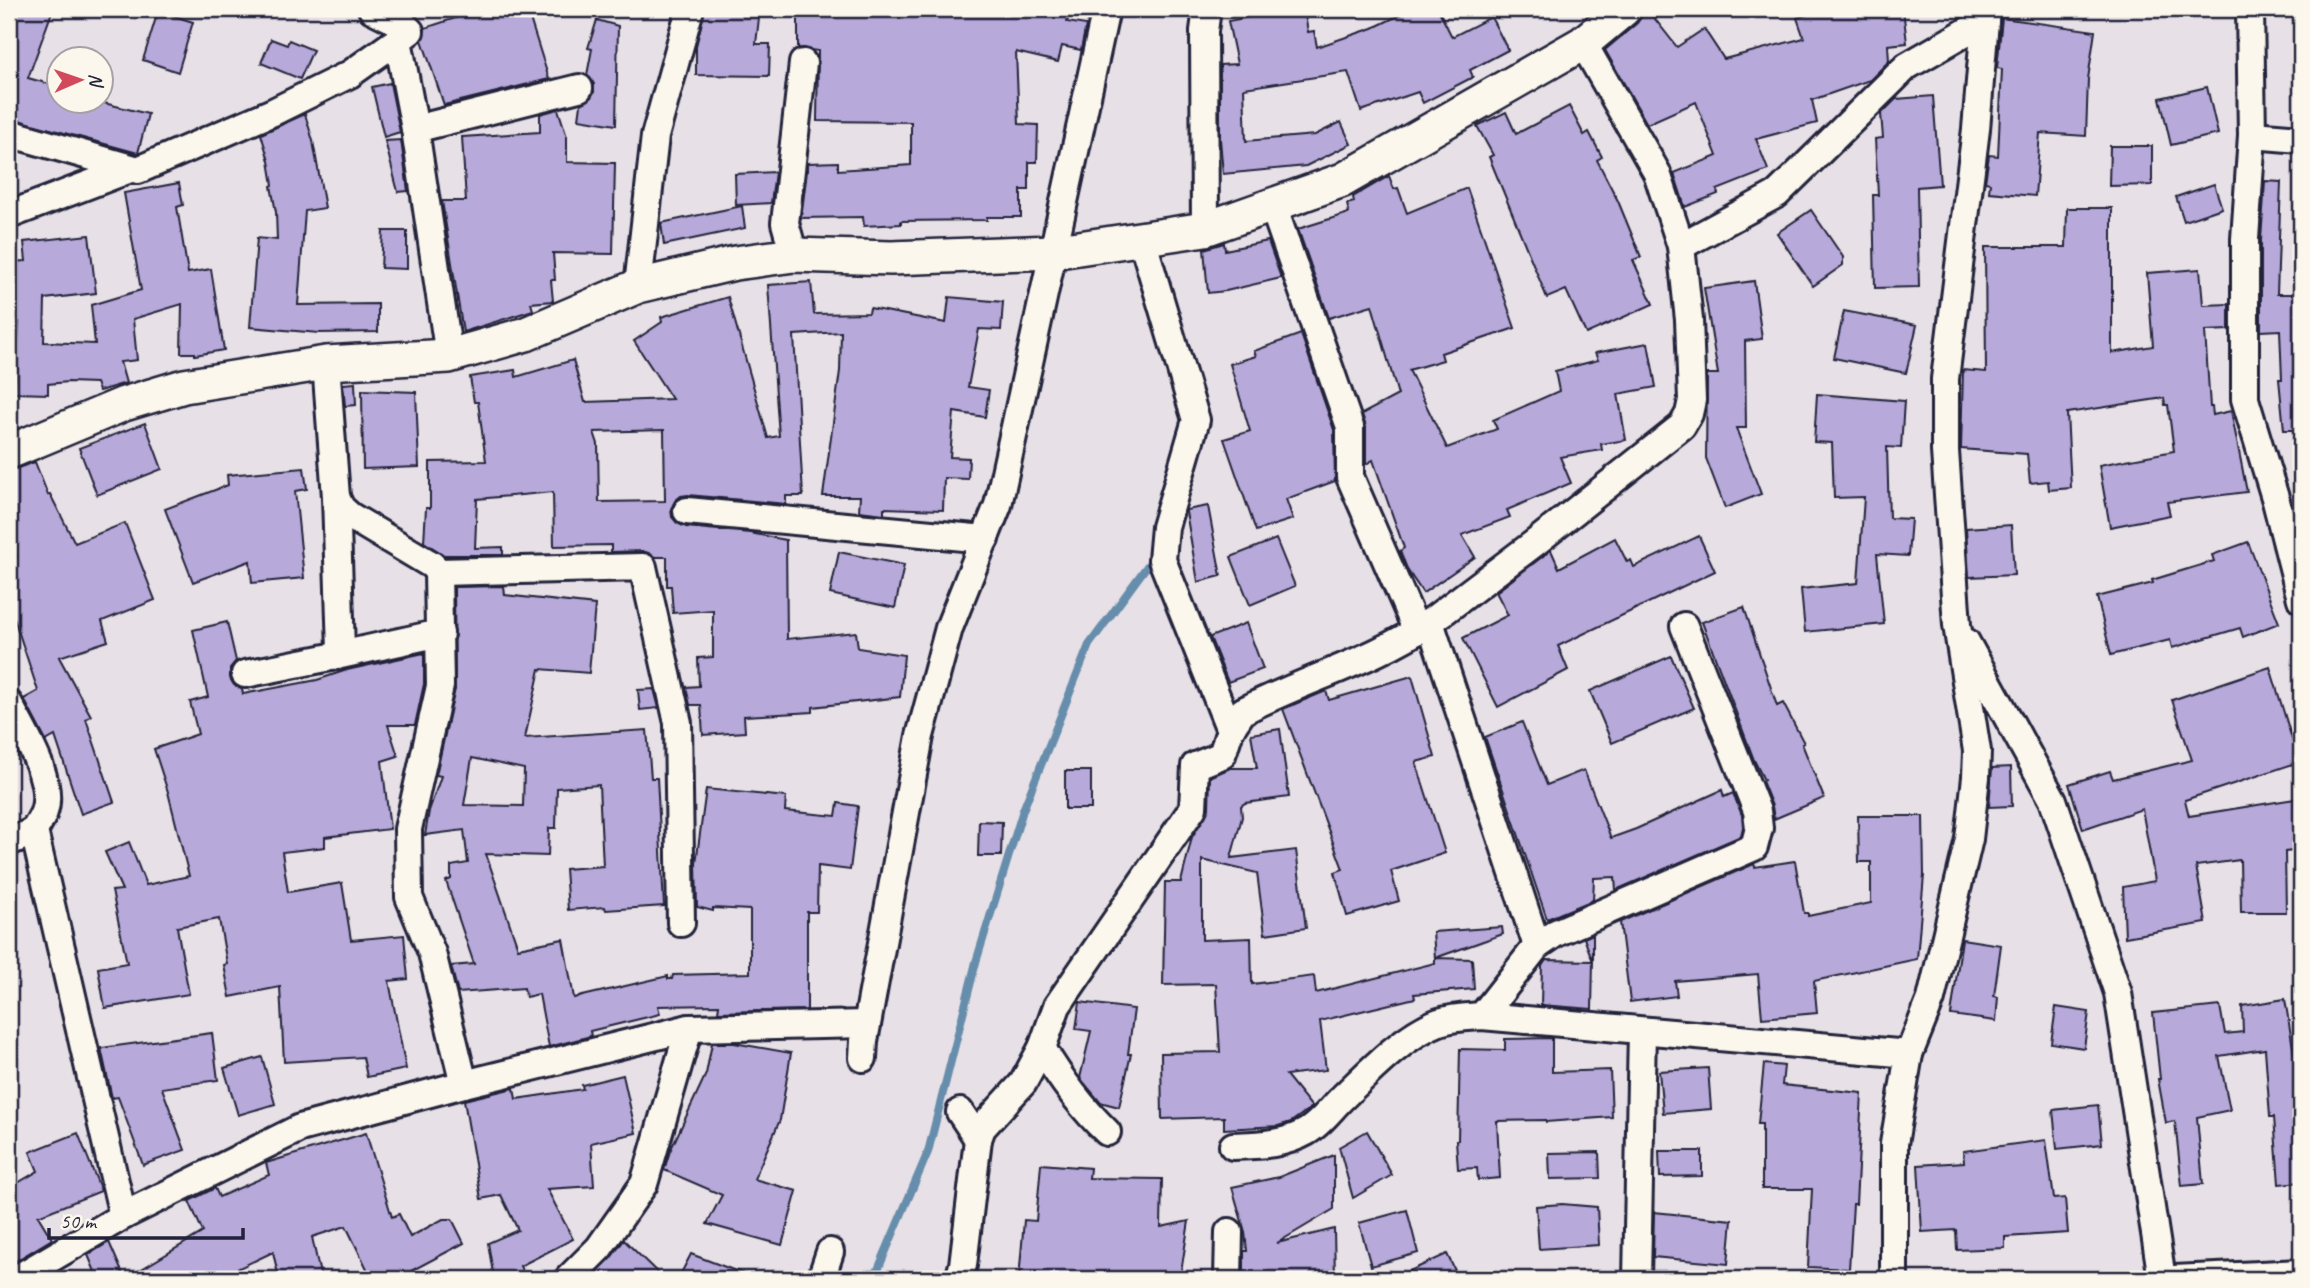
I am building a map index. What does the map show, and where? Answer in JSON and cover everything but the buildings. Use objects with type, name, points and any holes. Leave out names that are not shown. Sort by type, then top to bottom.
[{"type":"street","points":[[9,133],[130,169],[148,167],[273,112],[350,74],[410,31],[404,25],[372,9]]},
{"type":"street","points":[[638,286],[655,136],[690,9]]},
{"type":"street","points":[[863,1058],[920,736],[949,628],[998,505],[1106,9]]},
{"type":"street","points":[[1205,229],[1204,31],[1207,9]]},
{"type":"street","points":[[9,452],[124,404],[184,386],[326,362],[449,356],[526,334],[638,286],[735,263],[794,255],[891,258],[1052,252],[1205,229],[1343,180],[1583,43],[1624,9]]},
{"type":"street","points":[[2250,9],[2252,135],[2245,239],[2245,399],[2276,500],[2301,598]]},
{"type":"street","points":[[1681,246],[1777,194],[1907,66],[1985,15]]},
{"type":"street","points":[[1894,1279],[1894,1144],[1909,1054],[1931,999],[1969,839],[1974,804],[1977,751],[1957,625],[1945,451],[1945,379],[1976,129],[1985,15]]},
{"type":"street","points":[[398,40],[415,129],[449,356]]},
{"type":"street","points":[[958,1279],[963,1265],[978,1139],[982,1128],[1023,1083],[1042,1048],[1057,1006],[1193,808],[1195,766],[1222,755],[1230,730],[1243,711],[1423,626],[1546,534],[1682,426],[1689,414],[1692,400],[1689,320],[1681,246],[1657,173],[1583,43]]},
{"type":"street","points":[[794,255],[785,223],[803,63]]},
{"type":"street","points":[[415,129],[579,88]]},
{"type":"street","points":[[2252,135],[2301,139]]},
{"type":"street","points":[[9,215],[130,169]]},
{"type":"street","points":[[1273,206],[1350,427],[1350,477],[1423,626],[1537,946]]},
{"type":"street","points":[[1142,239],[1196,420],[1166,527],[1162,560],[1230,730]]},
{"type":"street","points":[[326,362],[336,497],[341,650],[336,656]]},
{"type":"street","points":[[336,497],[341,508],[350,516],[432,565],[438,572],[440,686],[408,829],[409,897],[432,953],[464,1084]]},
{"type":"street","points":[[687,510],[985,539]]},
{"type":"street","points":[[438,572],[643,567],[678,723],[681,923]]},
{"type":"street","points":[[1957,625],[2053,800],[2118,993],[2162,1279]]},
{"type":"street","points":[[1482,1016],[1537,946],[1567,927],[1754,846],[1759,828],[1757,811],[1684,626]]},
{"type":"street","points":[[245,674],[440,634]]},
{"type":"street","points":[[9,704],[41,768],[45,795],[45,811],[34,831],[9,842]]},
{"type":"street","points":[[34,831],[123,1216]]},
{"type":"street","points":[[1233,1146],[1269,1145],[1309,1131],[1360,1080],[1411,1037],[1437,1023],[1455,1018],[1482,1016],[1909,1054]]},
{"type":"street","points":[[16,1279],[123,1216],[300,1128],[689,1028],[867,1024]]},
{"type":"street","points":[[568,1279],[599,1248],[644,1184],[689,1028]]},
{"type":"street","points":[[1637,1279],[1642,1031]]},
{"type":"street","points":[[1042,1048],[1063,1085],[1107,1132]]},
{"type":"street","points":[[960,1112],[978,1139]]},
{"type":"street","points":[[1228,1279],[1229,1232]]},
{"type":"street","points":[[821,1279],[830,1252]]},
{"type":"street","points":[[2174,1279],[2301,1273]]},
{"type":"waterway","points":[[874,1279],[928,1152],[976,962],[1023,810],[1089,645],[1155,555]]}]
